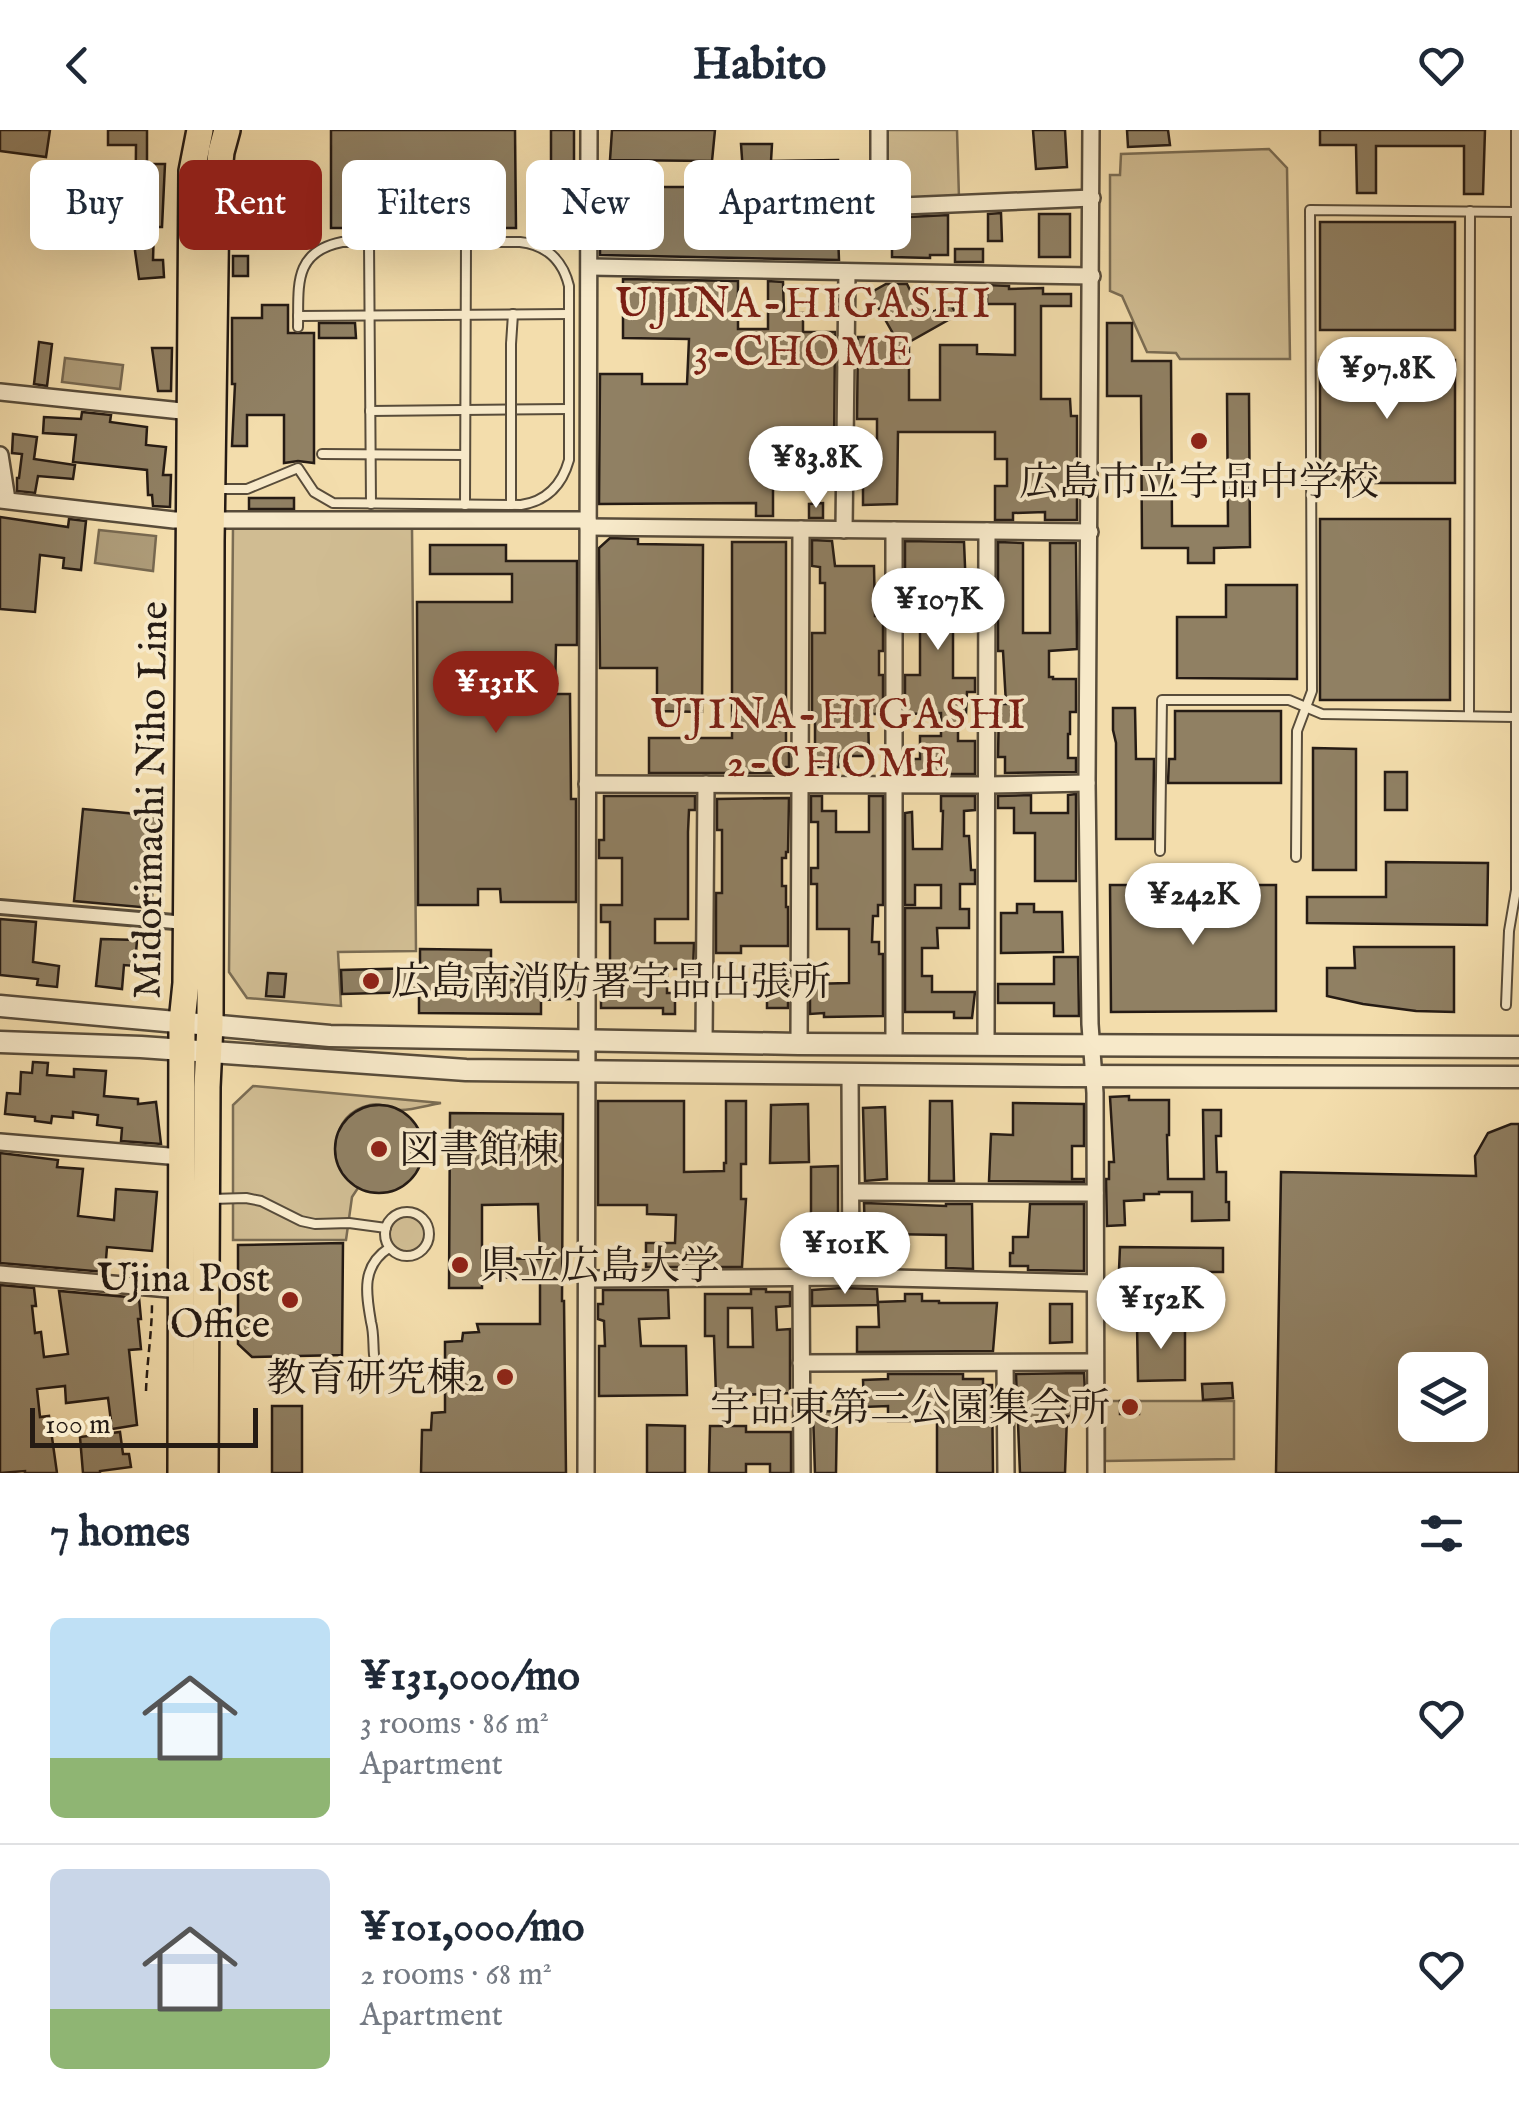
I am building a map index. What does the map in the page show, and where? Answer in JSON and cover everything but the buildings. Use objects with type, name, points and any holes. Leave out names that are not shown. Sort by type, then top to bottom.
[{"type":"main road","name":"Midorimachi Niho Line","points":[[200,130],[192,171],[191,412],[201,521],[210,1024],[204,1473]]},
{"type":"main road","name":"Midorimachi Niho Line","points":[[180,1473],[182,1022],[201,521],[212,488],[216,200],[226,130]]},
{"type":"street","points":[[586,1473],[589,130]]},
{"type":"street","points":[[879,130],[879,206],[1092,198]]},
{"type":"street","points":[[1091,130],[1087,783],[1094,1075],[1096,1473]]},
{"type":"street","points":[[590,267],[1092,276]]},
{"type":"street","points":[[844,530],[847,272]]},
{"type":"street","points":[[0,392],[191,412]]},
{"type":"street","points":[[0,455],[4,500],[201,521],[1090,532]]},
{"type":"street","points":[[799,1044],[801,530]]},
{"type":"street","points":[[894,530],[894,1044]]},
{"type":"street","points":[[986,531],[986,1046]]},
{"type":"street","points":[[587,784],[1087,783]]},
{"type":"street","points":[[704,1042],[706,784]]},
{"type":"street","points":[[0,907],[186,923]]},
{"type":"street","points":[[0,1006],[330,1036],[986,1046],[1519,1048]]},
{"type":"street","points":[[0,1042],[141,1047],[466,1070],[1519,1077]]},
{"type":"street","points":[[850,1073],[851,1277]]},
{"type":"street","points":[[0,1142],[181,1157]]},
{"type":"street","points":[[851,1192],[1095,1193]]},
{"type":"street","points":[[0,1274],[180,1290]]},
{"type":"street","points":[[588,1279],[851,1277],[1095,1282]]},
{"type":"street","points":[[801,1278],[802,1473]]},
{"type":"street","points":[[801,1363],[1096,1362]]},
{"type":"street","points":[[1006,1363],[1006,1473]]},
{"type":"lane","points":[[1506,1005],[1516,890],[1516,130]]},
{"type":"lane","points":[[1296,857],[1296,731],[1312,691],[1310,210],[1470,211],[1517,205]]},
{"type":"lane","points":[[1470,211],[1470,716]]},
{"type":"lane","points":[[298,327],[299,276],[309,259],[331,244],[342,243]]},
{"type":"lane","points":[[212,488],[247,489],[298,468],[314,492],[333,503],[511,505],[545,498],[566,474],[570,460],[569,286],[566,274],[548,251],[531,243],[506,243]]},
{"type":"lane","points":[[369,250],[370,504]]},
{"type":"lane","points":[[465,505],[466,250]]},
{"type":"lane","points":[[511,505],[512,314]]},
{"type":"lane","points":[[298,316],[570,314]]},
{"type":"lane","points":[[370,411],[570,409]]},
{"type":"lane","points":[[322,454],[465,455]]},
{"type":"lane","points":[[1160,850],[1162,700],[1288,700],[1322,714],[1514,717]]},
{"type":"lane","points":[[206,1199],[246,1198],[261,1201],[301,1221],[386,1228]]},
{"type":"lane","points":[[410,1212],[424,1220],[428,1228],[426,1246],[421,1252],[404,1256],[389,1248],[386,1228],[393,1216],[410,1212]]},
{"type":"lane","points":[[374,1355],[366,1281],[371,1267],[389,1248]]},
{"type":"path","points":[[146,1390],[153,1287]]},
{"type":"shaded area","points":[[884,130],[957,130],[959,198],[911,199],[911,160],[884,160]]},
{"type":"shaded area","points":[[1269,149],[1287,168],[1290,359],[1180,359],[1176,353],[1147,352],[1122,296],[1110,291],[1110,175],[1120,175],[1121,154]]},
{"type":"shaded area","points":[[65,358],[123,365],[120,389],[62,382]]},
{"type":"shaded area","points":[[233,527],[412,528],[416,951],[338,952],[341,1006],[247,998],[229,972]]},
{"type":"shaded area","points":[[99,530],[156,536],[153,571],[95,563]]},
{"type":"shaded area","points":[[253,1086],[441,1103],[401,1110],[370,1105],[346,1119],[337,1141],[338,1153],[358,1188],[352,1197],[346,1240],[233,1240],[233,1105]]},
{"type":"shaded area","points":[[407,1216],[420,1221],[425,1234],[420,1247],[407,1252],[394,1247],[389,1234],[394,1221]]},
{"type":"shaded area","points":[[1105,1401],[1234,1401],[1234,1459],[1105,1461]]},
{"type":"place","name":"広島市立宇品中学校","points":[[1199,441]]},
{"type":"place","name":"広島南消防署宇品出張所","points":[[371,981]]},
{"type":"place","name":"図書館棟","points":[[379,1149]]},
{"type":"place","name":"県立広島大学","points":[[460,1265]]},
{"type":"place","name":"Ujina Post Office","points":[[290,1300]]},
{"type":"place","name":"教育研究棟2","points":[[505,1377]]},
{"type":"place","name":"宇品東第二公園集会所","points":[[1130,1407]]},
{"type":"district","name":"UJINA-HIGASHI 3-CHOME","points":[[804,326]]},
{"type":"district","name":"UJINA-HIGASHI 2-CHOME","points":[[839,737]]}]
